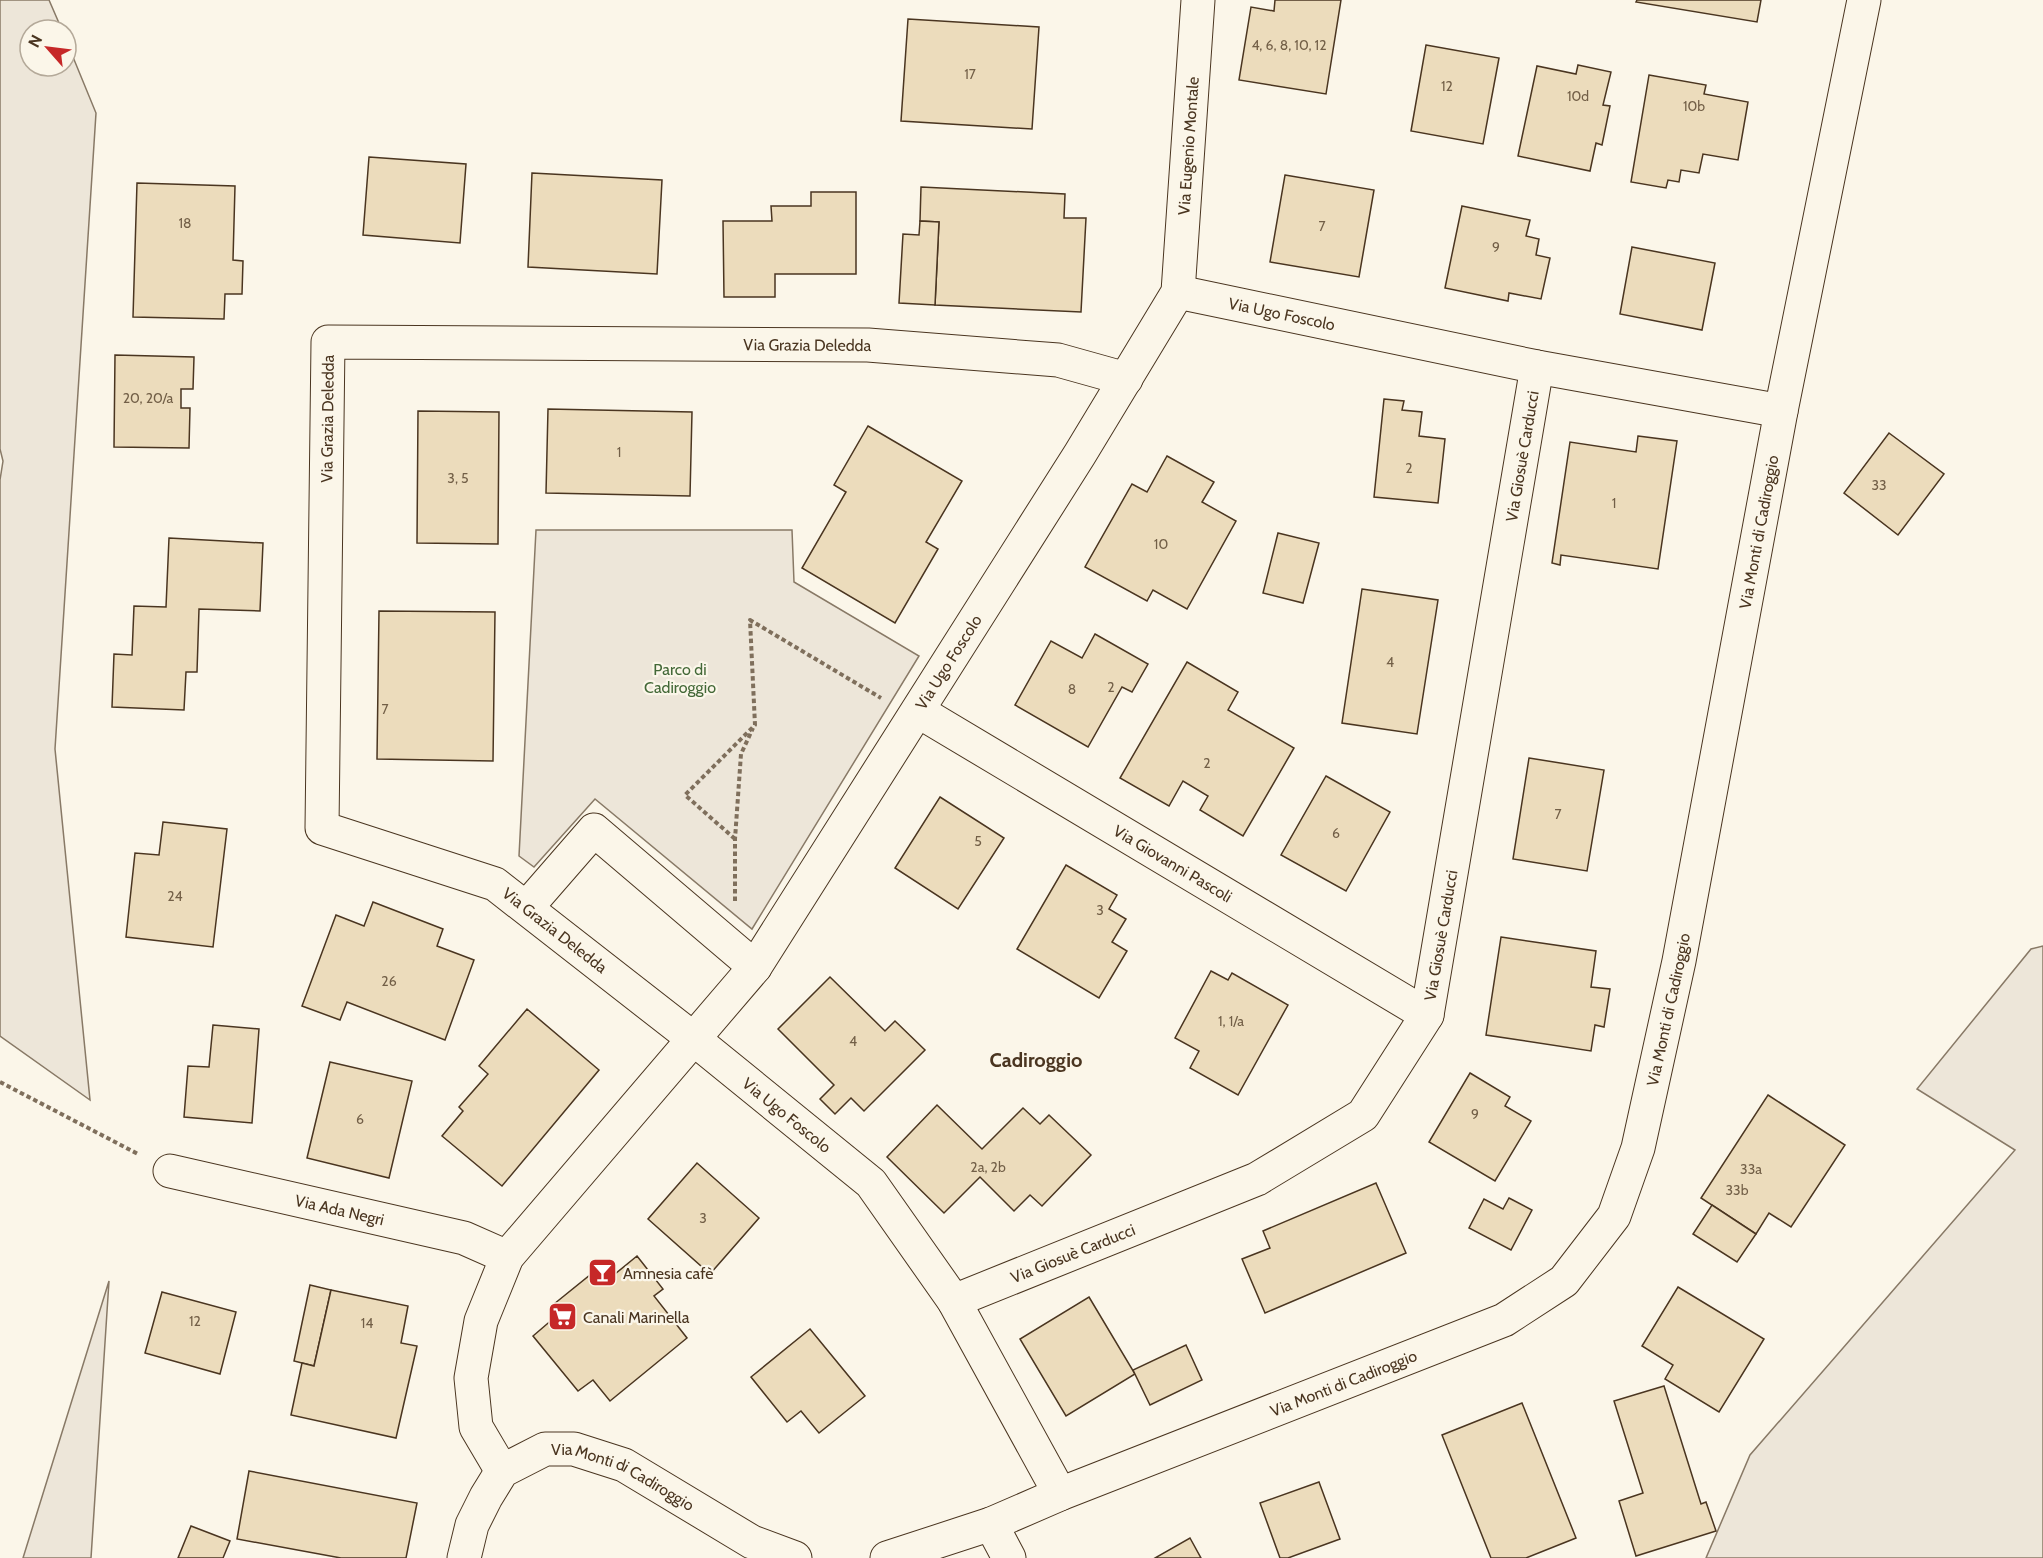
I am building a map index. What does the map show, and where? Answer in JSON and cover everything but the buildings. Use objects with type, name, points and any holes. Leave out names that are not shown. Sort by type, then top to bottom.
[{"type":"street","points":[[1178,0],[1198,0]]},
{"type":"street","name":"Via Eugenio Montale","points":[[1179,292],[1198,0]]},
{"type":"street","name":"Via Monti di Cadiroggio","points":[[887,1558],[991,1524],[1060,1494],[1504,1320],[1564,1281],[1614,1216],[1638,1148],[1679,961],[1781,411],[1864,0]]},
{"type":"street","name":"Via Ugo Foscolo","points":[[1060,1494],[954,1301],[871,1183],[694,1040],[745,960],[918,711],[1179,292],[1537,368],[1781,411]]},
{"type":"street","name":"Via Grazia Deledda","points":[[694,1040],[495,884],[322,828],[328,342],[868,345],[1058,360],[1126,379]]},
{"type":"street","name":"Via Giosuè Carducci","points":[[954,1301],[1257,1179],[1363,1115],[1427,1015],[1537,368]]},
{"type":"street","name":"Via Giovanni Pascoli","points":[[918,711],[1427,1015]]},
{"type":"street","points":[[527,907],[594,830],[745,960]]},
{"type":"street","points":[[464,1558],[472,1525],[502,1471],[476,1427],[471,1378],[481,1321],[507,1257],[694,1040]]},
{"type":"street","name":"Via Ada Negri","points":[[170,1171],[465,1238],[507,1257]]},
{"type":"street","name":"Via Monti di Cadiroggio","points":[[502,1471],[546,1449],[574,1449],[624,1465],[752,1542],[795,1558]]},
{"type":"street","points":[[991,1524],[1009,1558]]},
{"type":"path","points":[[745,960],[735,838],[741,754],[754,725],[750,620],[889,703],[918,711]]},
{"type":"path","points":[[735,838],[685,795],[754,725]]},
{"type":"path","points":[[0,1082],[170,1171]]},
{"type":"green space","points":[[0,0],[49,0],[57,18],[18,18],[18,78],[78,78],[78,69],[96,113],[55,749],[90,1100],[0,1036],[0,480],[3,461],[0,449]]},
{"type":"green space","name":"Parco di Cadiroggio","points":[[536,530],[792,530],[794,582],[919,656],[752,929],[595,799],[534,867],[519,856]]},
{"type":"green space","points":[[2043,946],[2043,1558],[1706,1558],[1750,1455],[2015,1150],[1917,1089],[2031,949]]},
{"type":"green space","points":[[109,1281],[91,1558],[23,1558]]},
{"type":"place","name":"Amnesia cafè","points":[[602,1273]]},
{"type":"place","name":"Canali Marinella","points":[[562,1317]]},
{"type":"district","name":"Cadiroggio","points":[[1036,1060]]}]
